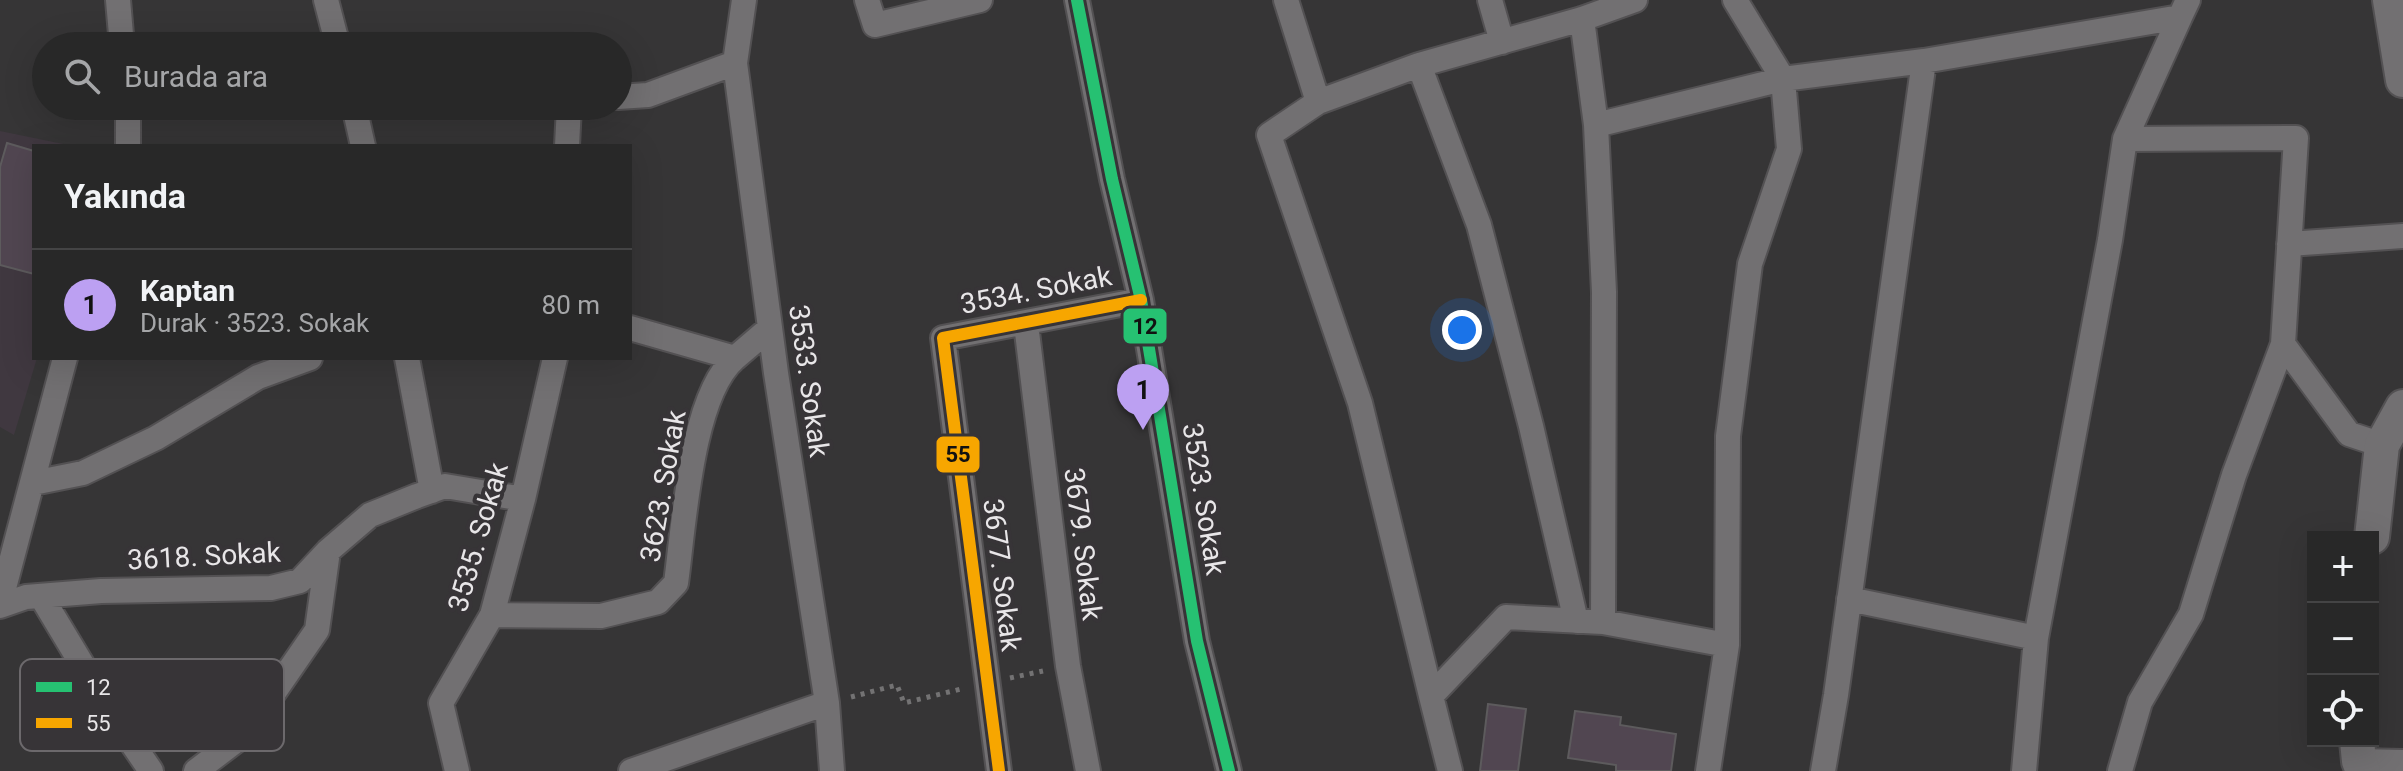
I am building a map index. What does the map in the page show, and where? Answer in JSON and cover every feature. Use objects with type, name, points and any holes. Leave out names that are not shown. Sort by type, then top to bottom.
[{"type":"street","points":[[118,0],[121,32]]},
{"type":"street","points":[[326,0],[334,32]]},
{"type":"street","name":"3533. Sokak","points":[[744,0],[735,63],[770,328],[827,703],[832,771]]},
{"type":"street","points":[[867,0],[875,25],[980,0]]},
{"type":"street","name":"3523. Sokak","points":[[1077,0],[1112,179],[1141,300],[1197,641],[1229,771]]},
{"type":"street","points":[[1286,0],[1318,102]]},
{"type":"street","points":[[1490,0],[1502,42]]},
{"type":"street","points":[[1450,771],[1360,403],[1269,135],[1318,102],[1419,65],[1582,19],[1635,0]]},
{"type":"street","points":[[1708,771],[1727,645],[1728,436],[1750,264],[1789,149],[1783,79],[1735,0]]},
{"type":"street","points":[[2390,0],[2403,80]]},
{"type":"street","points":[[1596,125],[1783,79],[1924,61],[2184,8]]},
{"type":"street","points":[[2024,771],[2036,638],[2110,240],[2125,139],[2184,8]]},
{"type":"street","points":[[1582,19],[1596,125],[1604,292],[1603,622]]},
{"type":"street","points":[[1823,771],[1924,61]]},
{"type":"street","points":[[632,96],[648,95],[735,63]]},
{"type":"street","points":[[1419,65],[1479,225],[1531,426],[1576,621]]},
{"type":"street","points":[[128,120],[128,144]]},
{"type":"street","points":[[357,120],[363,144]]},
{"type":"street","points":[[567,144],[568,120]]},
{"type":"street","points":[[2120,771],[2140,702],[2191,614],[2234,475],[2283,344],[2296,138],[2125,139]]},
{"type":"street","points":[[2289,244],[2403,236]]},
{"type":"street","name":"3534. Sokak","points":[[943,338],[1141,300]]},
{"type":"street","name":"3679. Sokak","points":[[1026,324],[1068,666],[1088,771]]},
{"type":"street","points":[[632,329],[735,358],[770,328]]},
{"type":"street","name":"3677. Sokak","points":[[943,338],[999,771]]},
{"type":"street","points":[[2283,344],[2349,434],[2393,445]]},
{"type":"street","name":"3623. Sokak","points":[[492,615],[601,616],[658,602],[676,583],[699,425],[723,369],[735,358]]},
{"type":"street","points":[[0,604],[64,360]]},
{"type":"street","points":[[33,483],[83,473],[156,438],[258,377],[305,360]]},
{"type":"street","points":[[407,360],[432,491]]},
{"type":"street","name":"3535. Sokak","points":[[457,771],[441,703],[492,615],[523,499],[555,360]]},
{"type":"street","points":[[2373,531],[2403,407]]},
{"type":"street","name":"3618. Sokak","points":[[0,604],[26,597],[101,591],[271,588],[300,581],[328,551],[370,515],[445,486],[523,499]]},
{"type":"street","points":[[284,678],[317,630],[328,551]]},
{"type":"street","points":[[41,596],[79,659]]},
{"type":"street","points":[[1849,599],[2036,638]]},
{"type":"street","points":[[1431,696],[1506,617],[1603,622],[1727,645]]},
{"type":"street","points":[[631,771],[827,703]]},
{"type":"street","points":[[137,751],[151,771]]},
{"type":"street","points":[[196,771],[222,751]]},
{"type":"street","points":[[2360,758],[2403,762]]},
{"type":"path","points":[[827,703],[897,685],[904,703],[1068,666]]},
{"type":"shaded area","points":[[0,131],[63,144],[32,144],[32,360],[36,360],[14,435],[0,427]]},
{"type":"building","points":[[7,143],[32,150],[32,273],[0,265],[0,167]]},
{"type":"building","points":[[1488,704],[1526,709],[1518,771],[1480,771]]},
{"type":"building","points":[[1575,711],[1621,717],[1620,725],[1676,734],[1671,771],[1616,771],[1616,765],[1568,758]]},
{"type":"transit line","name":"12","points":[[1077,0],[1112,179],[1141,300],[1197,641],[1229,771]]},
{"type":"transit line","name":"55","points":[[999,771],[943,338],[1141,300]]},
{"type":"place","name":"Kaptan","points":[[1143,430]]}]
